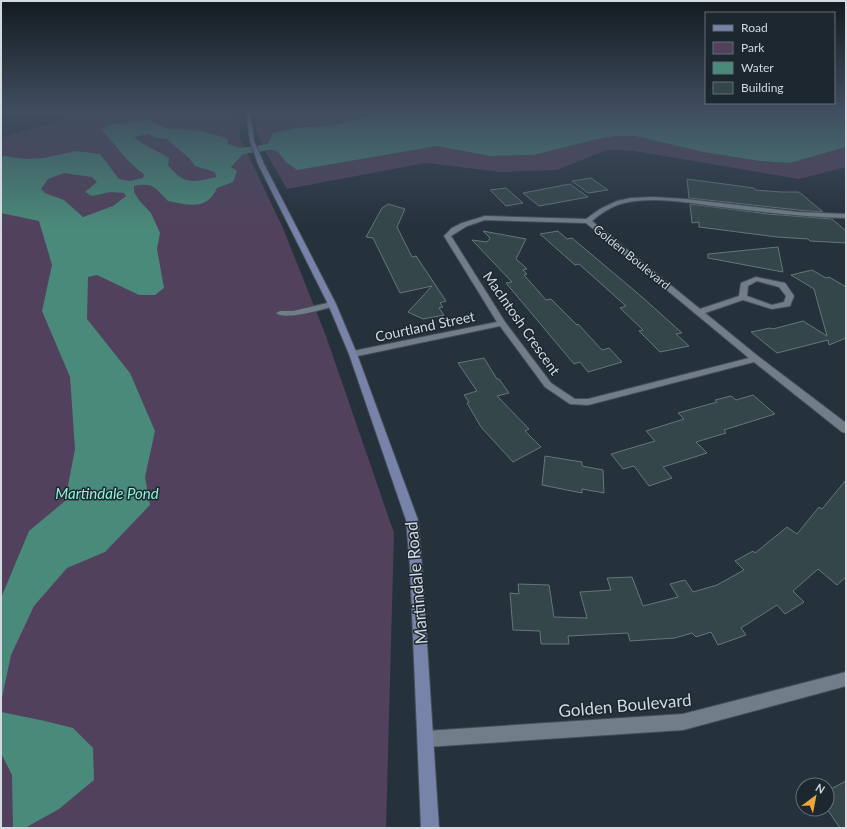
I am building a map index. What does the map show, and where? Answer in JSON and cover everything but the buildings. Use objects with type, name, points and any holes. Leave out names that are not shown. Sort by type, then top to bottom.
[{"type":"main road","name":"Martindale Road","points":[[256,151],[261,164],[332,304],[353,354],[412,520],[416,566],[430,828]]},
{"type":"street","name":"Golden Boulevard","points":[[846,216],[774,212],[661,198],[630,200],[616,204],[598,212],[588,221],[756,359],[846,429]]},
{"type":"street","name":"MacIntosh Crescent","points":[[588,221],[485,218],[477,219],[451,232],[447,236],[502,323],[548,385],[573,402],[588,402],[756,359]]},
{"type":"street","points":[[699,312],[743,297],[772,307],[787,304],[790,296],[782,285],[756,279],[744,285],[743,297]]},
{"type":"street","points":[[280,313],[293,314],[332,304]]},
{"type":"street","name":"Courtland Street","points":[[353,354],[502,323]]},
{"type":"street","name":"Golden Boulevard","points":[[426,739],[683,722],[846,679]]},
{"type":"green space","points":[[1,151],[246,151],[283,228],[326,336],[394,533],[386,828],[1,828]]},
{"type":"green space","points":[[265,151],[277,151],[286,162],[346,161],[409,151],[462,151],[490,156],[534,155],[551,151],[604,151],[557,170],[501,172],[426,163],[287,189]]},
{"type":"green space","points":[[625,151],[697,151],[759,161],[790,163],[833,151],[846,151],[846,167],[799,179]]},
{"type":"water","name":"Martindale Pond","points":[[76,151],[100,154],[119,179],[130,181],[143,178],[144,174],[120,151],[156,151],[169,158],[168,165],[179,176],[190,181],[195,181],[216,177],[215,172],[195,166],[181,151],[265,151],[243,154],[231,167],[237,171],[233,182],[217,188],[208,200],[196,205],[168,201],[154,187],[146,185],[134,186],[134,192],[151,213],[160,233],[157,249],[164,288],[155,295],[139,295],[97,275],[88,277],[87,319],[130,373],[155,431],[145,477],[150,505],[105,552],[67,568],[34,606],[11,655],[1,702],[1,598],[29,531],[65,501],[75,449],[70,377],[42,311],[52,265],[39,221],[1,213],[1,157],[4,156],[26,159],[44,158]],"holes":[[[64,173],[92,177],[97,182],[85,192],[92,196],[110,192],[124,193],[126,196],[113,206],[83,217],[64,200],[45,193],[41,189],[48,179]]]},
{"type":"water","name":"Martindale Pond","points":[[275,151],[410,151],[297,170],[286,162],[277,151]]},
{"type":"water","name":"Martindale Pond","points":[[462,151],[551,151],[534,155],[490,156]]},
{"type":"water","name":"Martindale Pond","points":[[697,151],[833,151],[790,163],[759,161]]},
{"type":"water","points":[[1,712],[73,728],[93,748],[94,780],[59,809],[25,828],[13,828],[12,775],[1,753]]}]
